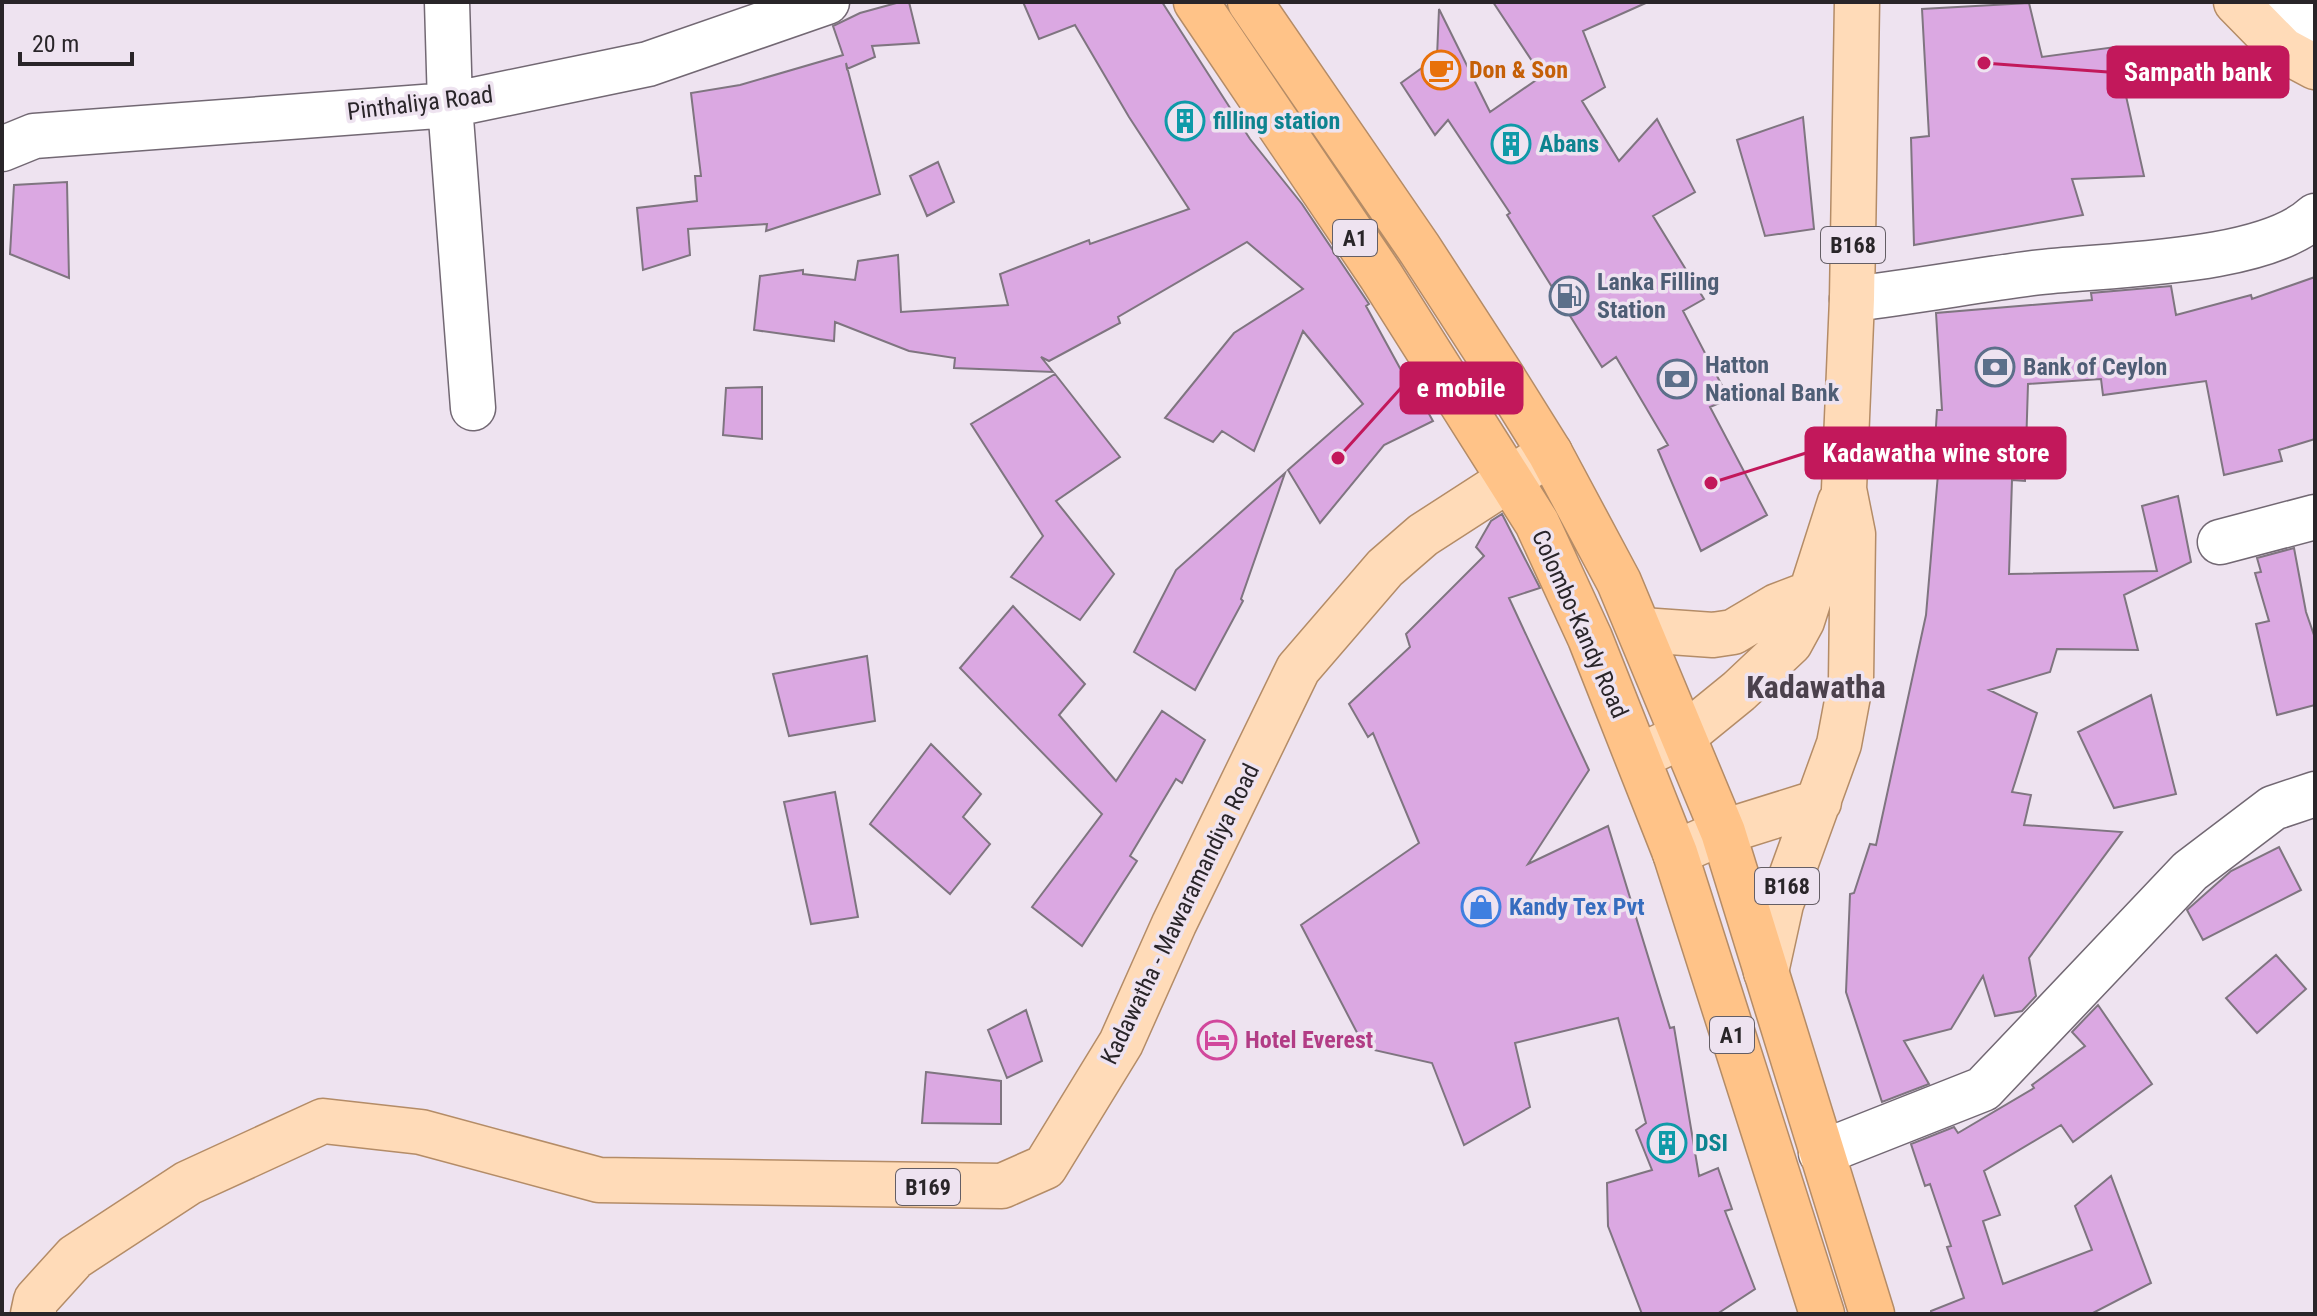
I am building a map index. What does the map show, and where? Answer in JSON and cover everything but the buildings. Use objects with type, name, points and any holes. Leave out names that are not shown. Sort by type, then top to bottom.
[{"type":"highway","name":"Colombo-Kandy Road","points":[[1196,2],[1381,276],[1537,523],[1590,638],[1675,853],[1822,1314]]},
{"type":"highway","name":"Colombo-Kandy Road","points":[[1250,2],[1419,248],[1550,453],[1642,630],[1723,832],[1872,1314]]},
{"type":"main road","name":"B168","points":[[1766,972],[1781,904],[1839,744],[1851,680],[1853,534],[1844,489],[1852,299],[1857,2]]},
{"type":"main road","points":[[2236,2],[2283,50],[2315,67]]},
{"type":"main road","name":"Kadawatha - Mawaramandiya Road","points":[[40,1309],[75,1257],[188,1183],[323,1121],[421,1132],[599,1180],[1002,1186],[1045,1167],[1121,1043],[1174,924],[1298,669],[1385,568],[1423,535],[1550,453]]},
{"type":"main road","name":"B168","points":[[1685,735],[1790,643],[1802,621],[1844,489]]},
{"type":"main road","points":[[1642,630],[1733,632],[1777,606],[1811,593]]},
{"type":"main road","points":[[1638,757],[1685,735]]},
{"type":"main road","points":[[1675,853],[1723,832],[1819,802]]},
{"type":"street","points":[[447,2],[450,105],[473,408]]},
{"type":"street","name":"Pinthaliya Road","points":[[2,149],[34,136],[450,105],[648,64],[827,2]]},
{"type":"street","points":[[2283,2],[2315,29]]},
{"type":"street","points":[[1852,299],[2030,273],[2240,250],[2305,225],[2315,216]]},
{"type":"street","points":[[2220,542],[2315,517]]},
{"type":"street","points":[[1821,1153],[1983,1089],[2190,871],[2273,808],[2315,794]]},
{"type":"place","name":"Sampath bank","points":[[1984,63]]},
{"type":"place","name":"Don & Son","points":[[1441,70]]},
{"type":"place","name":"filling station","points":[[1185,121]]},
{"type":"place","name":"Abans","points":[[1511,144]]},
{"type":"place","name":"Lanka Filling Station","points":[[1569,296]]},
{"type":"place","name":"Bank of Ceylon","points":[[1995,367]]},
{"type":"place","name":"Hatton National Bank","points":[[1677,379]]},
{"type":"place","name":"e mobile","points":[[1338,458]]},
{"type":"place","name":"Kadawatha wine store","points":[[1711,483]]},
{"type":"place","name":"Kandy Tex Pvt","points":[[1481,907]]},
{"type":"place","name":"Hotel Everest","points":[[1217,1040]]},
{"type":"place","name":"DSI","points":[[1667,1143]]},
{"type":"district","name":"Kadawatha","points":[[1816,687]]}]
